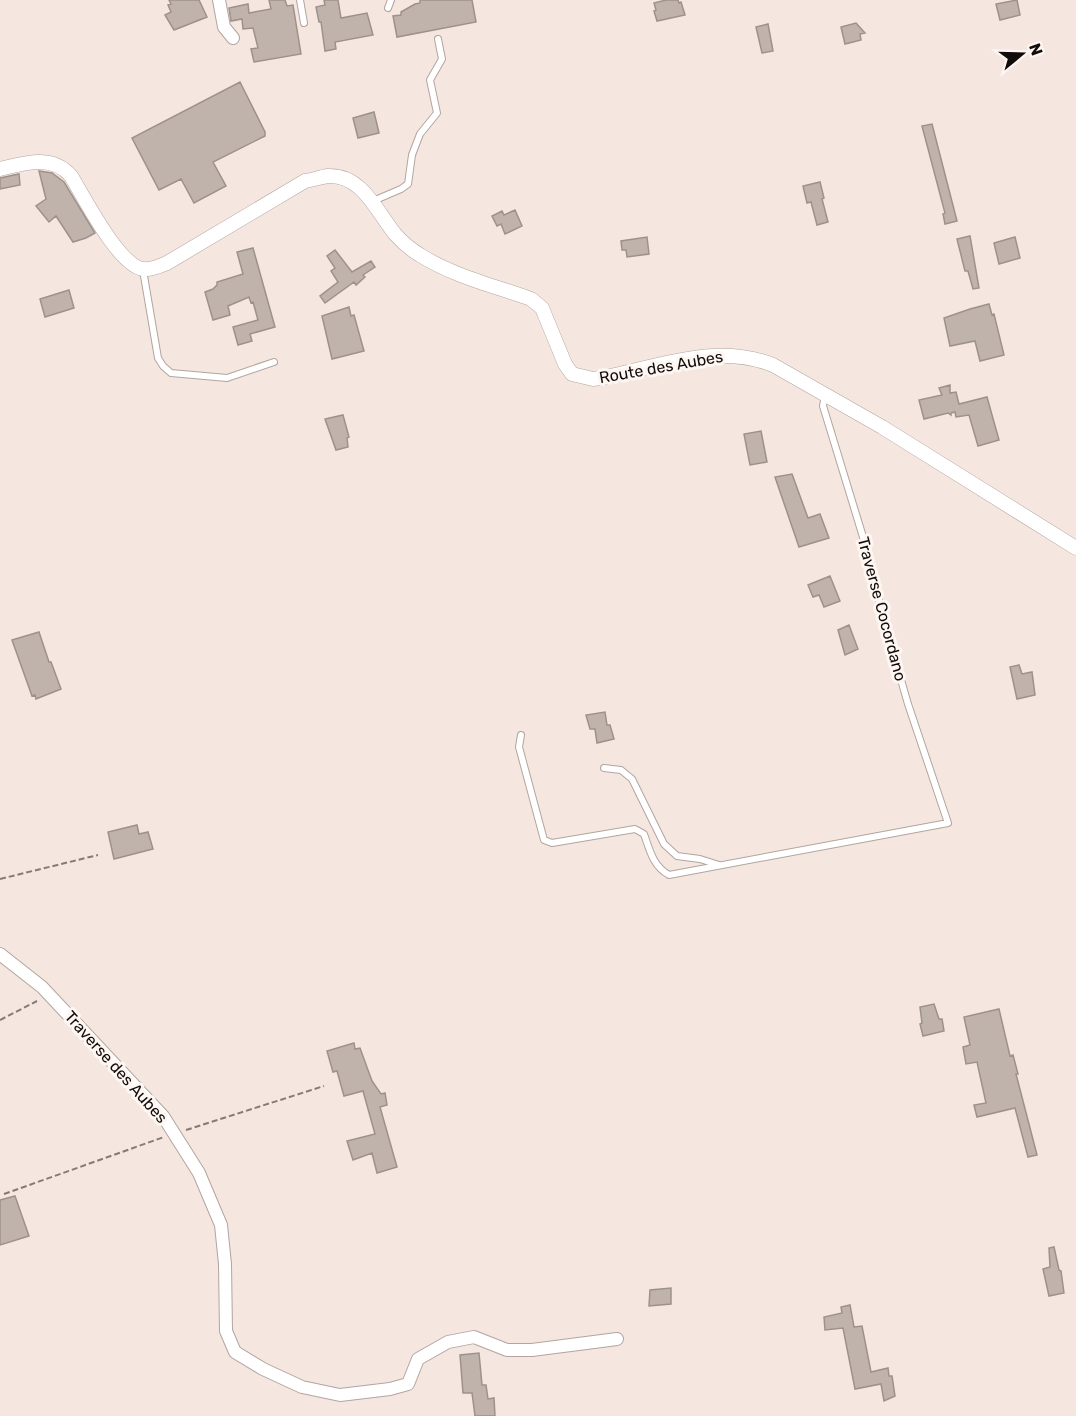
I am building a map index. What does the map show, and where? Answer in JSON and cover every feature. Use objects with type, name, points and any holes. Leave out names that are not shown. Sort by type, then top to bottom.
[{"type":"street","points":[[219,0],[224,27],[233,38]]},
{"type":"street","points":[[0,169],[20,164],[46,162],[63,167],[119,252],[134,267],[143,270]]},
{"type":"street","name":"Route des Aubes","points":[[143,270],[153,269],[167,263],[305,181],[329,176],[345,179],[361,189],[373,201],[395,234],[407,247],[443,267],[531,299],[542,308],[565,364],[572,374],[593,379],[702,356],[742,355],[773,365],[882,427],[1076,548]]},
{"type":"street","name":"Traverse des Aubes","points":[[0,954],[49,995],[163,1116],[199,1173],[221,1225],[225,1264],[226,1331],[235,1352],[263,1369],[302,1387],[340,1395],[390,1389],[408,1384],[418,1359],[448,1342],[474,1337],[507,1350],[532,1350],[617,1339]]},
{"type":"lane","points":[[300,0],[304,23]]},
{"type":"lane","points":[[388,8],[391,0]]},
{"type":"lane","points":[[373,201],[408,184],[412,154],[420,134],[437,113],[430,80],[442,59],[438,39]]},
{"type":"lane","points":[[143,270],[158,358],[171,373],[227,378],[274,362]]},
{"type":"lane","name":"Traverse Cocordano","points":[[719,865],[948,823],[908,704],[888,635],[863,537],[823,406],[825,394]]},
{"type":"lane","points":[[521,735],[519,747],[544,840],[552,843],[635,829],[644,834],[654,861],[660,870],[669,875],[719,865]]},
{"type":"lane","points":[[604,768],[621,770],[632,779],[664,844],[677,856],[700,859],[719,865]]},
{"type":"path","points":[[0,879],[98,855]]},
{"type":"path","points":[[0,1020],[49,995]]},
{"type":"path","points":[[3,1194],[174,1134],[324,1086]]},
{"type":"building","points":[[169,0],[199,0],[207,17],[174,30],[165,15],[171,12],[168,5],[171,4]]},
{"type":"building","points":[[269,0],[285,0],[287,6],[293,5],[301,54],[254,62],[251,49],[258,48],[253,28],[243,29],[242,19],[231,21],[229,8],[248,4],[249,13],[271,9]]},
{"type":"building","points":[[324,0],[338,0],[341,18],[367,13],[373,35],[335,42],[336,49],[325,51],[321,22],[319,22],[316,7],[325,5]]},
{"type":"building","points":[[420,0],[472,0],[476,22],[397,37],[393,16],[401,15],[401,12],[420,3]]},
{"type":"building","points":[[666,0],[681,2],[685,15],[657,21],[654,3]]},
{"type":"building","points":[[1017,0],[1020,15],[1000,20],[996,4]]},
{"type":"building","points":[[856,23],[865,33],[860,34],[861,40],[845,44],[841,27]]},
{"type":"building","points":[[768,24],[773,51],[762,53],[756,27]]},
{"type":"building","points":[[240,82],[265,136],[213,162],[226,186],[194,203],[181,179],[159,190],[132,138]]},
{"type":"building","points":[[374,112],[379,133],[358,138],[353,118]]},
{"type":"building","points":[[932,124],[957,221],[945,224],[943,214],[945,213],[922,126]]},
{"type":"building","points":[[39,171],[52,173],[64,182],[95,233],[73,242],[56,216],[49,222],[36,206],[46,199]]},
{"type":"building","points":[[19,174],[20,185],[0,189],[0,178]]},
{"type":"building","points":[[820,182],[828,222],[817,225],[811,202],[807,203],[803,186]]},
{"type":"building","points":[[515,210],[522,226],[505,234],[501,224],[497,226],[492,216],[502,211],[504,215]]},
{"type":"building","points":[[970,236],[979,288],[973,289],[968,271],[965,271],[957,239]]},
{"type":"building","points":[[647,237],[649,254],[627,257],[626,250],[622,250],[621,241]]},
{"type":"building","points":[[1015,237],[1020,258],[999,264],[994,243]]},
{"type":"building","points":[[253,248],[275,327],[250,334],[252,341],[238,345],[233,327],[258,320],[253,302],[251,303],[249,297],[228,306],[230,315],[213,320],[205,292],[213,289],[217,282],[243,274],[237,252]]},
{"type":"building","points":[[335,250],[352,272],[371,261],[375,267],[363,275],[365,277],[356,285],[354,282],[325,303],[320,296],[338,282],[331,271],[335,268],[327,256]]},
{"type":"building","points":[[69,290],[74,308],[45,317],[40,299]]},
{"type":"building","points":[[989,304],[992,315],[994,314],[1004,355],[980,361],[975,341],[950,346],[944,318]]},
{"type":"building","points":[[349,307],[351,316],[354,315],[364,351],[332,359],[322,316]]},
{"type":"building","points":[[950,385],[950,393],[956,392],[959,404],[987,397],[999,440],[978,446],[969,415],[956,417],[955,412],[951,415],[948,413],[924,419],[919,400],[942,395],[939,388]]},
{"type":"building","points":[[343,415],[349,437],[347,438],[348,447],[336,450],[325,419]]},
{"type":"building","points":[[761,431],[767,462],[750,465],[744,434]]},
{"type":"building","points":[[792,474],[808,518],[820,514],[829,538],[799,547],[775,477]]},
{"type":"building","points":[[830,576],[840,601],[824,607],[819,595],[813,597],[808,585]]},
{"type":"building","points":[[849,625],[858,649],[845,655],[838,630]]},
{"type":"building","points":[[39,632],[61,689],[36,699],[35,695],[32,696],[12,640]]},
{"type":"building","points":[[1019,665],[1022,674],[1032,672],[1035,695],[1017,699],[1010,667]]},
{"type":"building","points":[[605,712],[607,725],[610,725],[614,739],[597,743],[595,729],[590,729],[586,715]]},
{"type":"building","points":[[137,825],[139,834],[148,832],[153,849],[114,859],[108,832]]},
{"type":"building","points":[[934,1004],[939,1019],[942,1019],[944,1031],[923,1036],[920,1007]]},
{"type":"building","points":[[999,1009],[1010,1056],[1013,1055],[1018,1074],[1016,1074],[1037,1155],[1028,1157],[1015,1108],[977,1117],[974,1105],[986,1103],[977,1062],[966,1064],[963,1047],[970,1045],[964,1017]]},
{"type":"building","points":[[354,1043],[355,1049],[360,1048],[372,1081],[381,1094],[385,1093],[387,1105],[380,1107],[397,1167],[377,1173],[372,1153],[353,1160],[347,1141],[375,1134],[363,1091],[344,1096],[337,1071],[333,1072],[327,1051]]},
{"type":"building","points":[[15,1196],[29,1236],[0,1245],[0,1200]]},
{"type":"building","points":[[1054,1247],[1064,1293],[1049,1296],[1043,1269],[1050,1267],[1049,1248]]},
{"type":"building","points":[[671,1288],[671,1304],[649,1306],[650,1290]]},
{"type":"building","points":[[850,1305],[854,1327],[862,1326],[871,1372],[888,1368],[889,1376],[892,1376],[895,1396],[884,1401],[881,1384],[855,1389],[843,1328],[825,1330],[824,1317],[842,1313],[841,1307]]},
{"type":"building","points":[[479,1353],[482,1385],[486,1385],[488,1399],[494,1398],[495,1416],[475,1416],[472,1393],[463,1393],[460,1355]]}]
